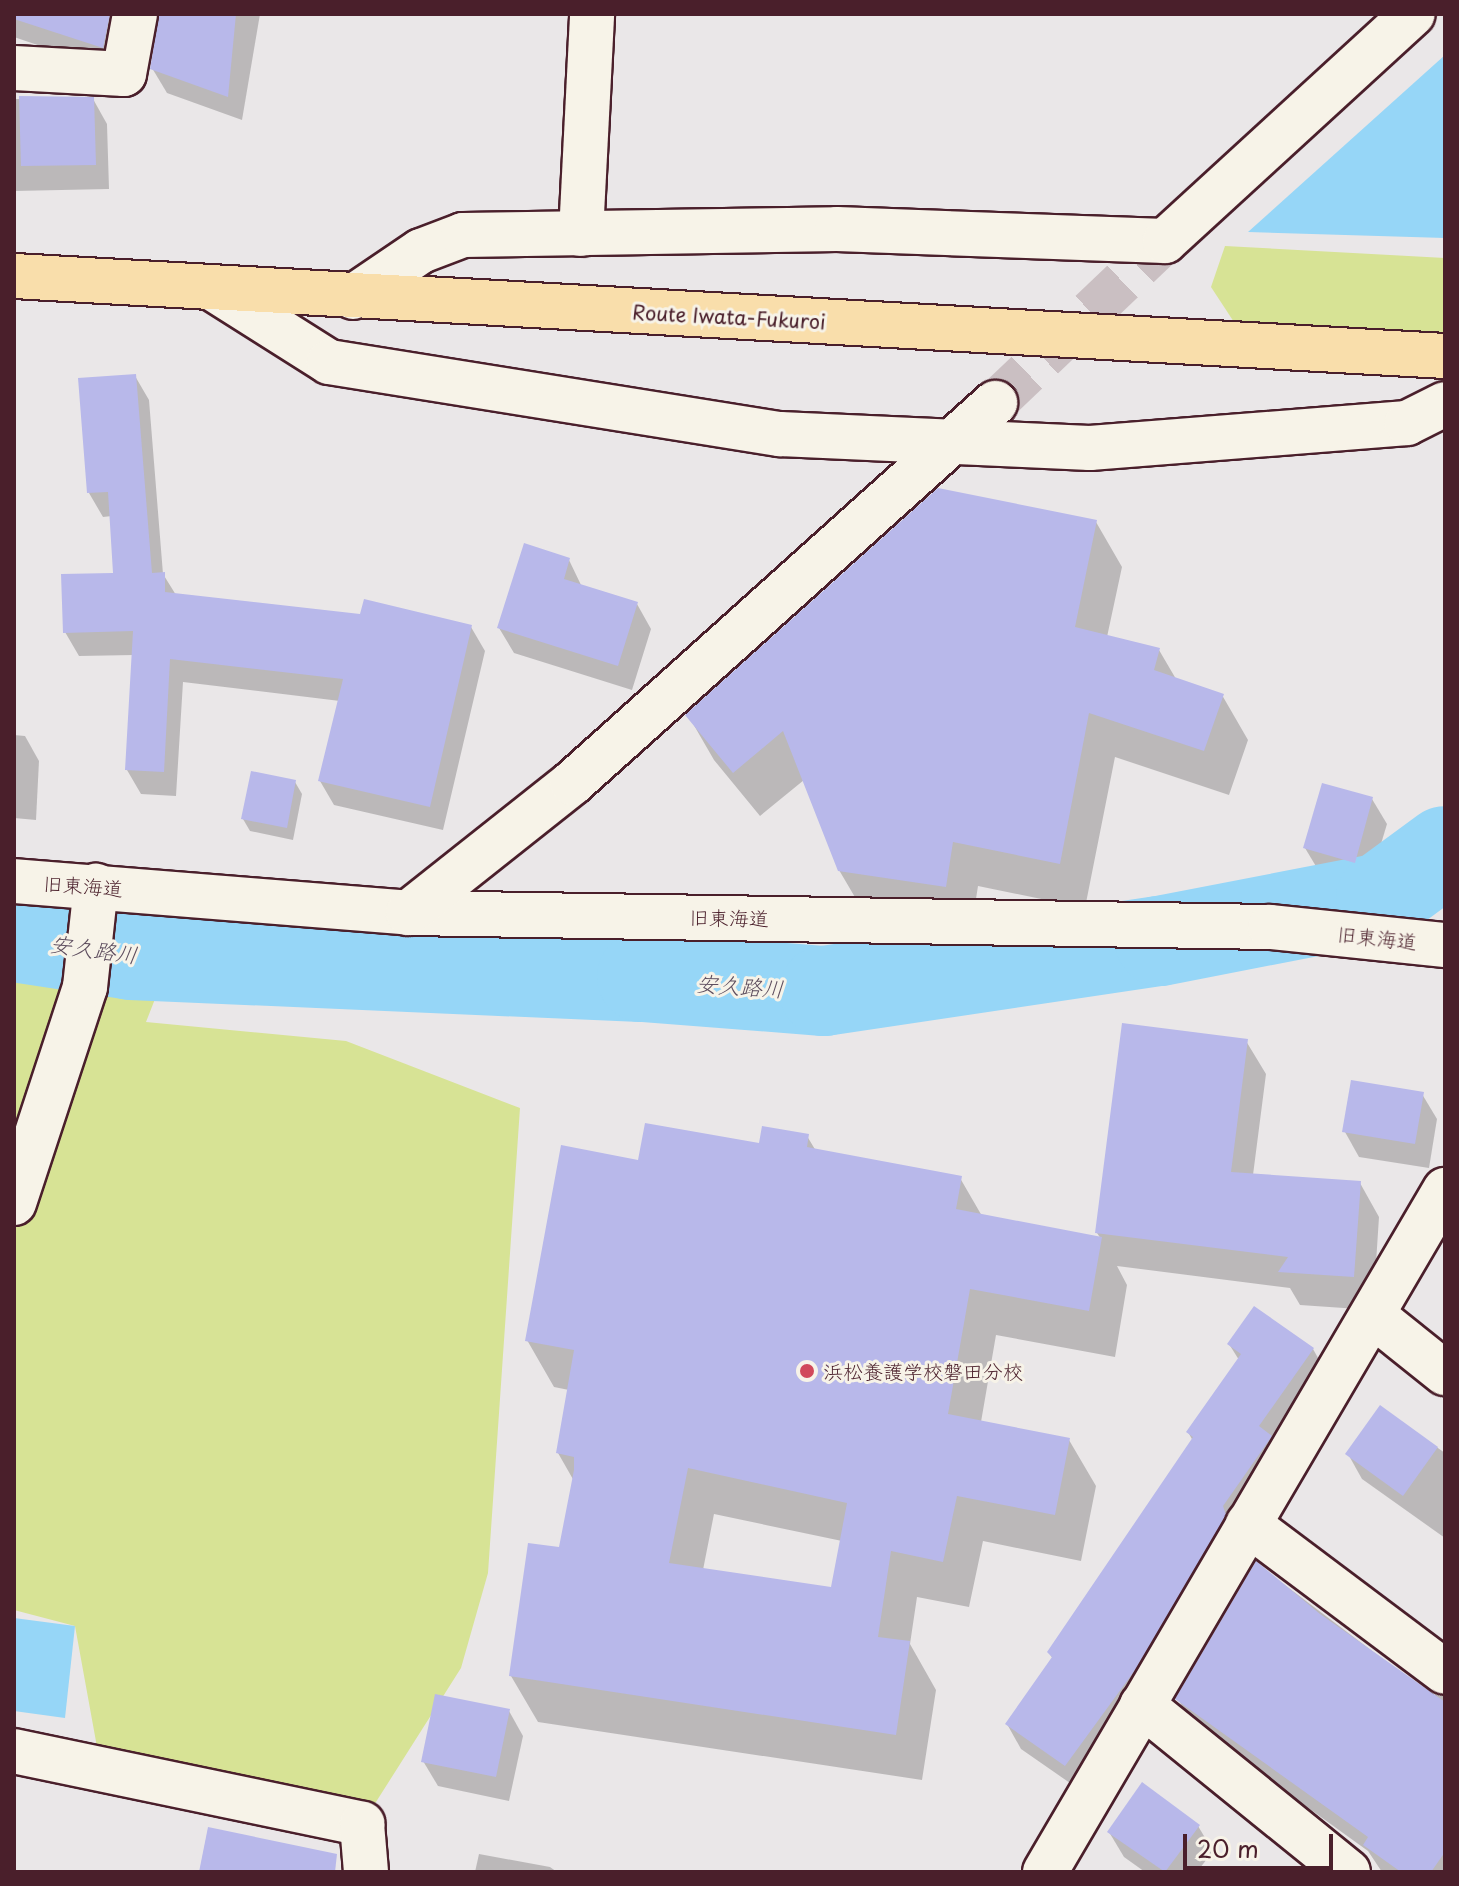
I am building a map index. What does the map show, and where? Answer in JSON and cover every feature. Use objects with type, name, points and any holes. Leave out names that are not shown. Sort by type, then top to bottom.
[{"type":"main road","name":"Route Iwata-Fukuroi","points":[[14,276],[1445,356]]},
{"type":"street","points":[[14,68],[124,74],[135,14]]},
{"type":"street","points":[[581,234],[592,14]]},
{"type":"street","points":[[353,297],[421,251],[463,235],[837,229],[1165,241],[1413,14]]},
{"type":"street","points":[[212,288],[329,362],[780,434],[955,438],[1090,448],[1407,423],[1445,404]]},
{"type":"street","points":[[408,913],[572,783],[995,403]]},
{"type":"street","name":"旧東海道","points":[[14,881],[408,913],[1270,927],[1445,945]]},
{"type":"street","points":[[14,1203],[85,987],[96,886]]},
{"type":"street","points":[[1045,1872],[1248,1524],[1375,1317],[1445,1190]]},
{"type":"street","points":[[1375,1317],[1445,1373]]},
{"type":"street","points":[[1248,1524],[1445,1672]]},
{"type":"street","points":[[1142,1705],[1348,1872]]},
{"type":"street","points":[[14,1751],[362,1824],[366,1872]]},
{"type":"green space","points":[[1225,246],[1445,258],[1445,356],[1249,345],[1211,287]]},
{"type":"green space","points":[[14,939],[155,999],[146,1022],[346,1041],[520,1108],[488,1573],[461,1668],[362,1824],[101,1769],[75,1626],[14,1610]]},
{"type":"water","points":[[1445,55],[1445,238],[1248,232]]},
{"type":"water","points":[[14,1618],[75,1626],[65,1718],[14,1711]]},
{"type":"building","points":[[15,14],[110,14],[103,48],[14,19]]},
{"type":"building","points":[[159,14],[236,14],[228,97],[150,69]]},
{"type":"building","points":[[19,96],[94,97],[96,165],[21,166]]},
{"type":"building","points":[[136,374],[152,573],[165,572],[165,592],[360,614],[364,599],[472,625],[430,807],[318,781],[343,679],[170,659],[164,772],[125,770],[133,631],[63,633],[61,574],[113,573],[108,492],[87,493],[78,378]]},
{"type":"building","points":[[938,488],[1097,520],[1075,627],[1160,648],[1154,670],[1224,694],[1204,751],[1089,713],[1060,864],[953,842],[946,887],[838,871],[783,731],[733,773],[685,715]]},
{"type":"building","points":[[524,543],[570,558],[564,579],[638,602],[618,666],[497,628]]},
{"type":"building","points":[[251,771],[296,780],[287,828],[241,819]]},
{"type":"building","points":[[1322,783],[1373,797],[1355,863],[1303,848]]},
{"type":"building","points":[[1122,1023],[1248,1039],[1231,1172],[1361,1181],[1354,1277],[1278,1272],[1288,1257],[1095,1233]]},
{"type":"building","points":[[1351,1080],[1424,1092],[1415,1144],[1342,1132]]},
{"type":"building","points":[[645,1123],[759,1143],[762,1126],[809,1134],[807,1147],[962,1176],[956,1209],[1102,1237],[1089,1311],[970,1289],[948,1414],[1070,1438],[1055,1515],[957,1496],[943,1562],[891,1551],[878,1637],[910,1641],[896,1735],[509,1676],[528,1543],[559,1547],[574,1470],[574,1457],[556,1453],[574,1350],[525,1341],[561,1145],[638,1160]],"holes":[[[688,1468],[847,1503],[831,1587],[669,1563]]]},
{"type":"building","points":[[1254,1306],[1314,1348],[1259,1426],[1272,1436],[1223,1506],[1226,1515],[1135,1670],[1065,1766],[1005,1724],[1052,1657],[1047,1652],[1193,1437],[1186,1432],[1241,1354],[1227,1344]]},
{"type":"building","points":[[1380,1405],[1438,1447],[1403,1496],[1345,1454]]},
{"type":"building","points":[[1256,1561],[1320,1614],[1445,1702],[1445,1852],[1431,1872],[1401,1872],[1363,1845],[1368,1837],[1175,1699]]},
{"type":"building","points":[[435,1694],[510,1709],[496,1777],[421,1762]]},
{"type":"building","points":[[1142,1782],[1200,1825],[1165,1872],[1107,1832]]},
{"type":"building","points":[[208,1827],[337,1854],[335,1872],[199,1872]]},
{"type":"waterway","name":"安久路川","points":[[14,937],[131,955],[642,977],[824,991],[1160,941],[1381,898],[1445,851]]},
{"type":"tunnel","points":[[995,403],[1165,241]]},
{"type":"place","name":"浜松養護学校磐田分校","points":[[807,1371]]}]
